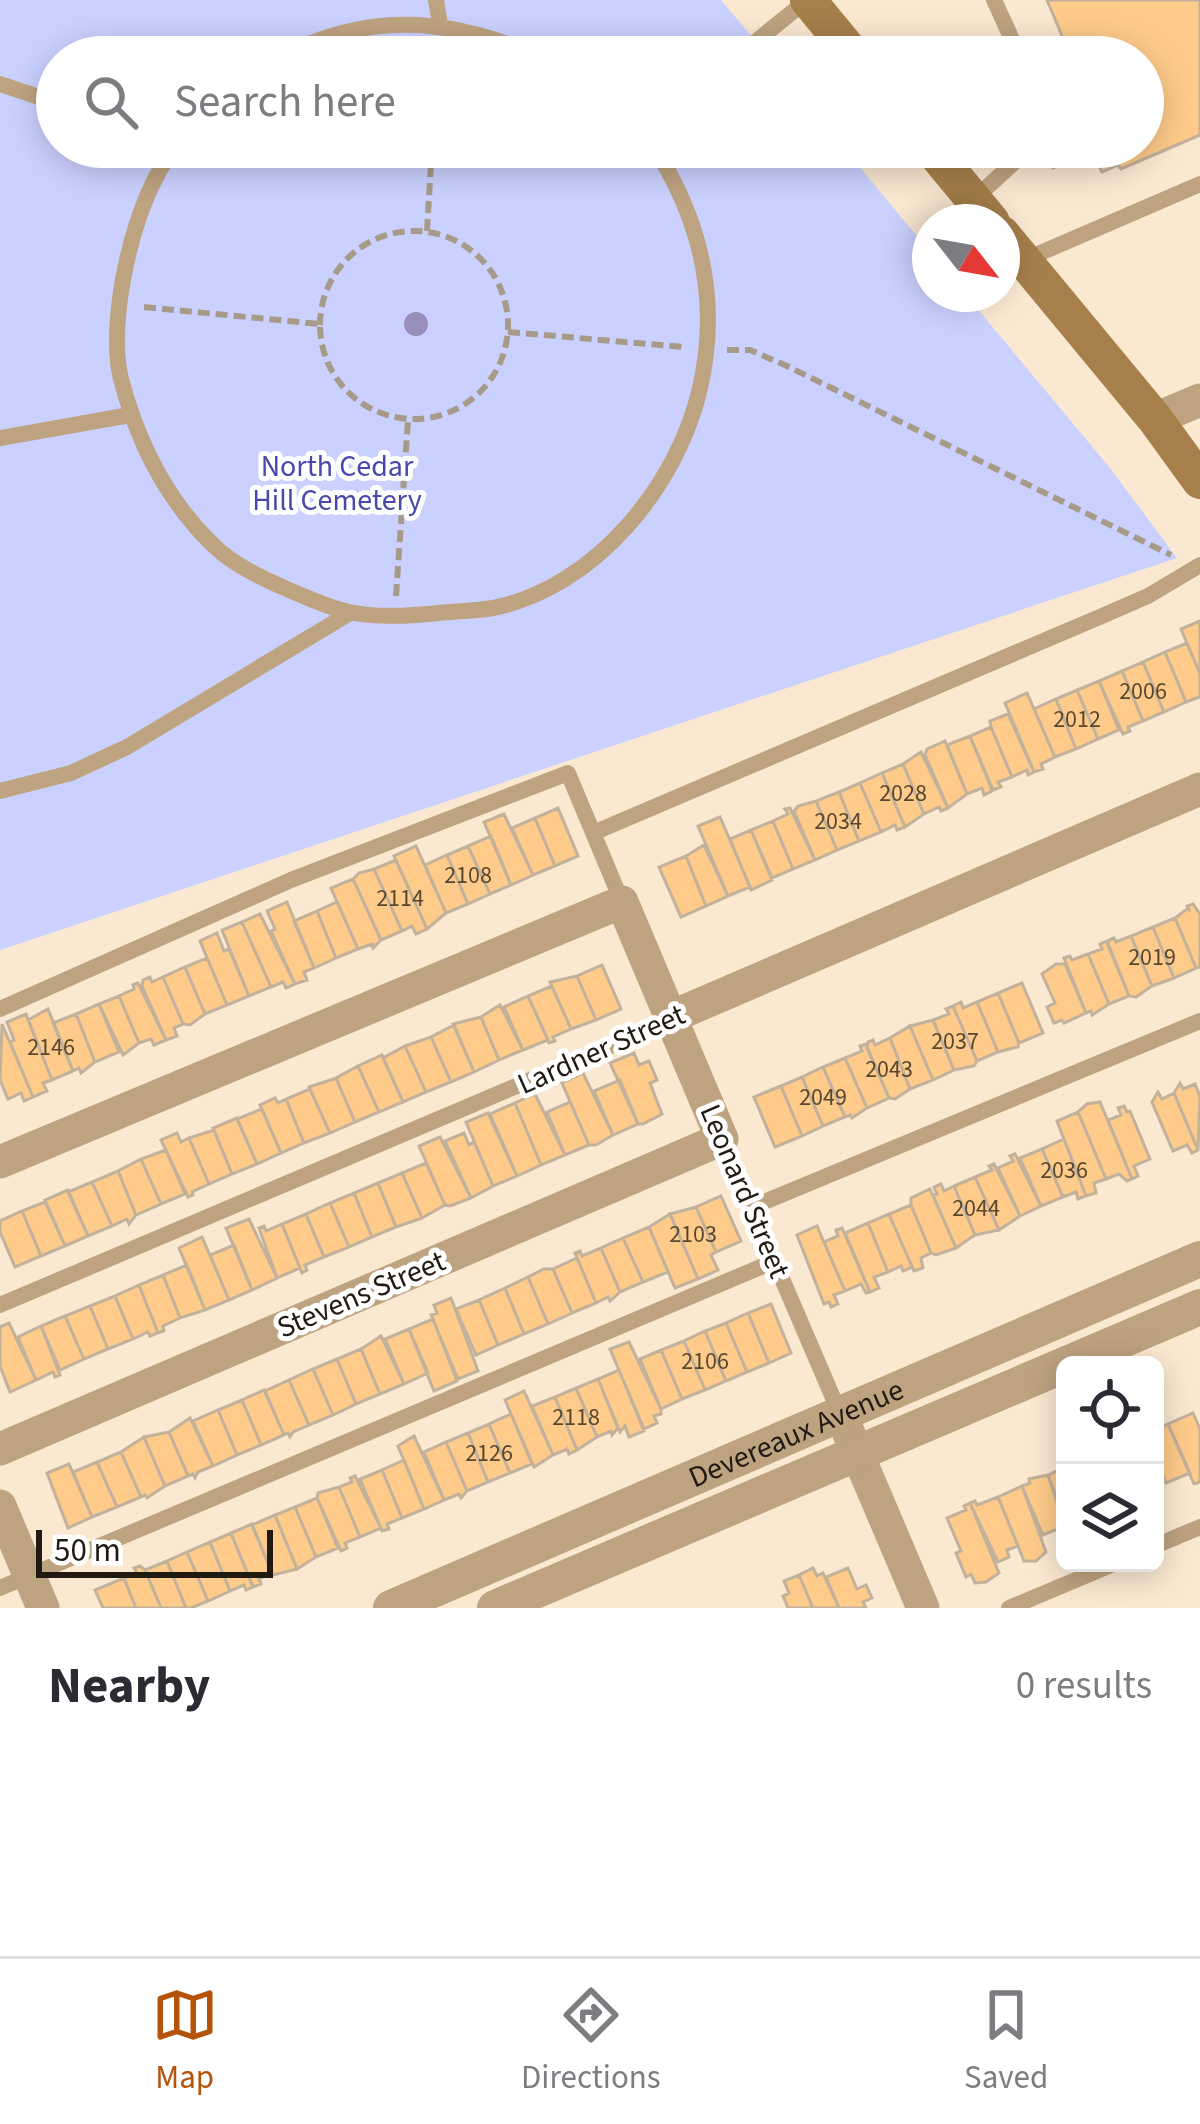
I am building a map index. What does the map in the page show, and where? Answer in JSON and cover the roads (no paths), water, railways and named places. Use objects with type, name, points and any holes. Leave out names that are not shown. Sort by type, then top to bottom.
[{"type":"main road","points":[[807,0],[837,36]]},
{"type":"main road","points":[[947,168],[977,204]]},
{"type":"main road","points":[[1020,256],[1200,481]]},
{"type":"street","points":[[1154,419],[1200,400]]},
{"type":"street","name":"Lardner Street","points":[[670,1017],[1200,789]]},
{"type":"street","points":[[0,1162],[622,902]]},
{"type":"street","name":"Leonard Street","points":[[622,902],[722,1139]]},
{"type":"street","name":"Stevens Street","points":[[0,1449],[722,1139]]},
{"type":"street","name":"Devereaux Avenue","points":[[391,1608],[1200,1259]]},
{"type":"street","name":"Devereaux Avenue","points":[[495,1608],[1200,1307]]},
{"type":"street","name":"Leonard Street","points":[[841,1415],[923,1608]]},
{"type":"street","points":[[0,1506],[15,1582],[43,1608]]},
{"type":"lane","points":[[436,0],[440,24]]},
{"type":"lane","points":[[763,36],[807,0]]},
{"type":"lane","points":[[994,0],[1010,36]]},
{"type":"lane","points":[[336,36],[393,22],[440,24],[484,36]]},
{"type":"lane","points":[[0,84],[36,96]]},
{"type":"lane","points":[[164,168],[136,231],[116,304],[117,362],[130,415],[152,462],[178,506],[214,547],[256,575],[350,613],[395,614],[496,607],[550,585],[597,555],[637,516],[672,468],[695,413],[709,349],[710,296],[699,239],[667,168]]},
{"type":"lane","points":[[988,204],[1015,168]]},
{"type":"lane","points":[[1020,245],[1200,184]]},
{"type":"lane","points":[[0,438],[130,415]]},
{"type":"lane","points":[[593,833],[1102,616],[1200,565]]},
{"type":"lane","points":[[0,790],[71,773],[127,747],[350,613]]},
{"type":"lane","name":"Leonard Street","points":[[0,1009],[291,880],[568,773],[622,902]]},
{"type":"lane","name":"Lardner Street","points":[[0,1305],[670,1017]]},
{"type":"lane","points":[[752,1207],[1200,1021]]},
{"type":"lane","name":"Leonard Street","points":[[722,1139],[841,1415]]},
{"type":"lane","points":[[15,1582],[775,1261]]},
{"type":"lane","points":[[1164,1542],[1200,1528]]},
{"type":"lane","points":[[1009,1608],[1094,1572]]},
{"type":"park label","name":"North Cedar Hill Cemetery","points":[[337,483]]}]
